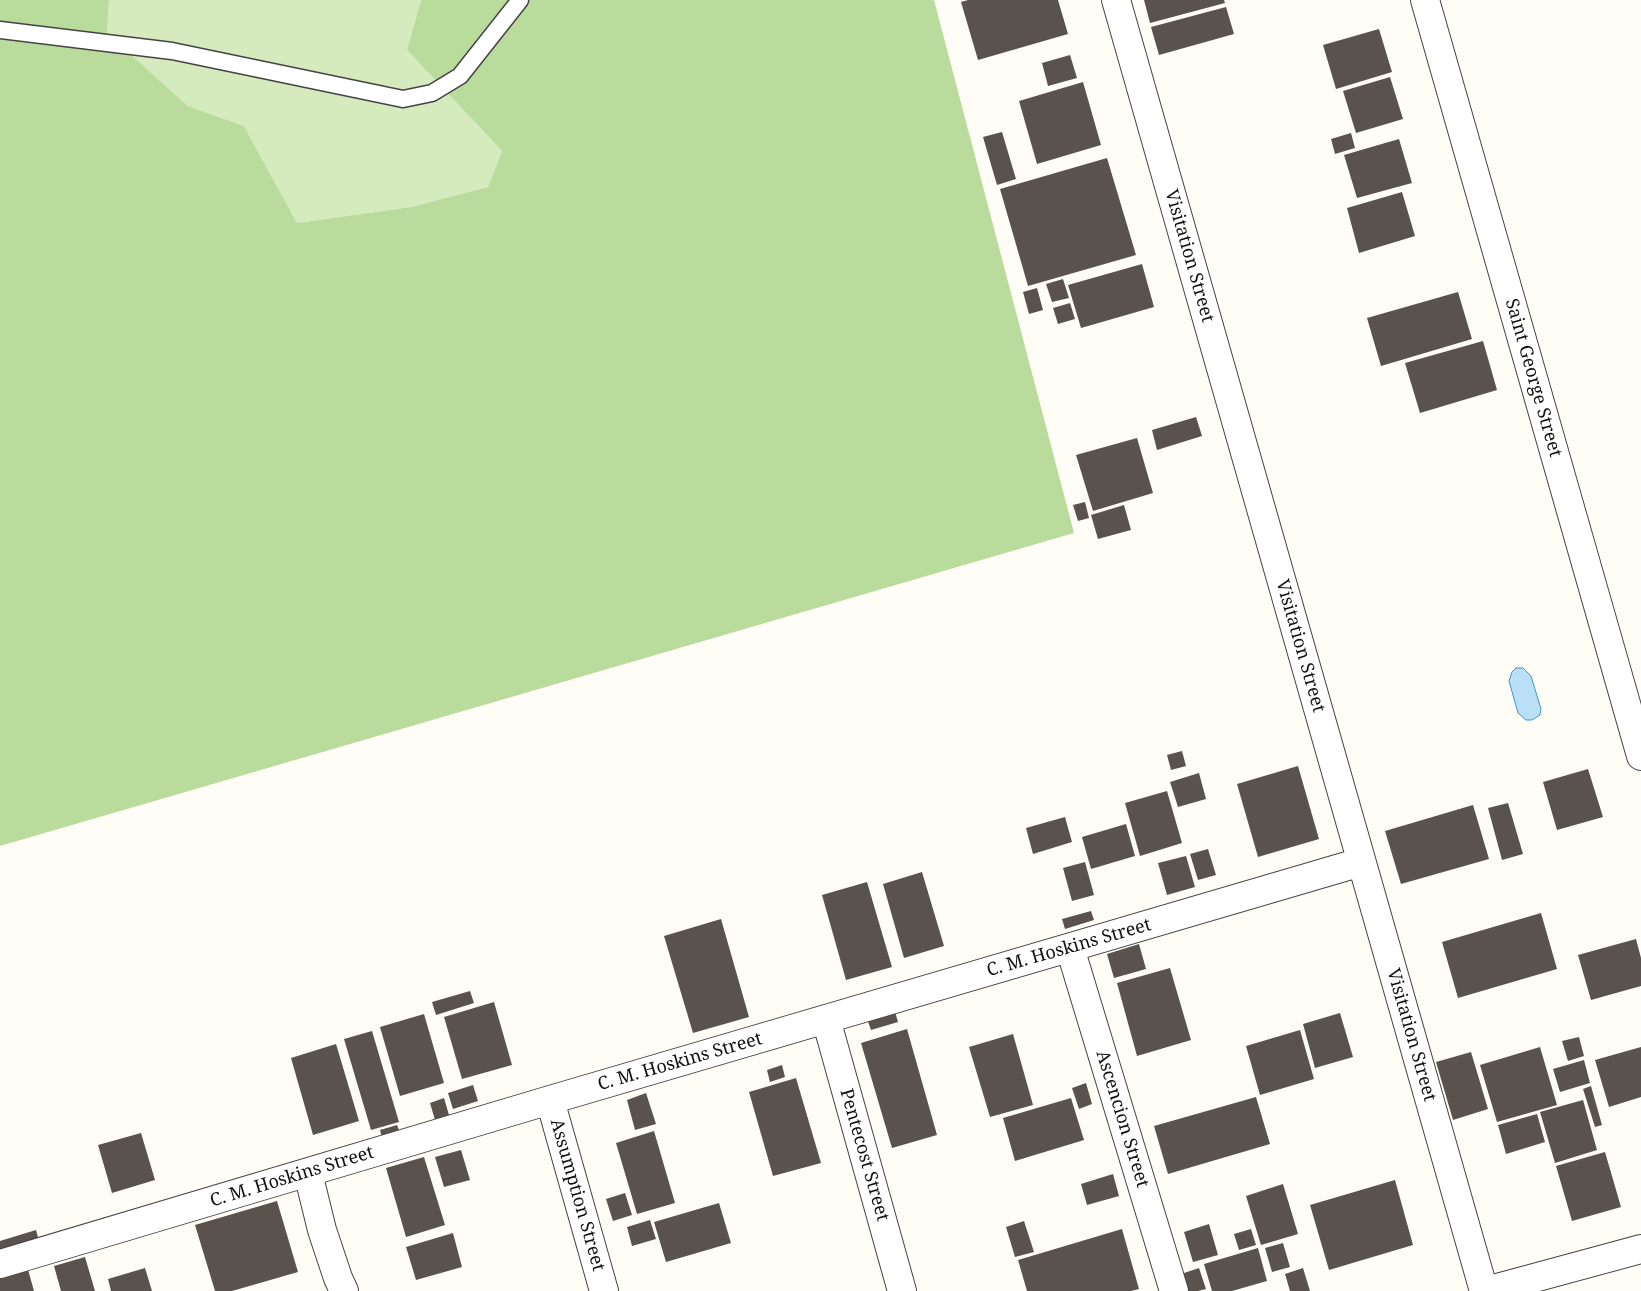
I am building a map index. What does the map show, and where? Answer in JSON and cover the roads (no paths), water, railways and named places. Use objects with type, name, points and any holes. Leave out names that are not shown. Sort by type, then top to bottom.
[{"type":"street","name":"Visitation Street","points":[[1116,0],[1485,1291]]},
{"type":"street","name":"Saint George Street","points":[[1425,0],[1641,756]]},
{"type":"street","name":"C. M. Hoskins Street","points":[[0,1264],[550,1100],[1362,862]]},
{"type":"street","name":"Ascencion Street","points":[[1070,948],[1174,1291]]},
{"type":"street","name":"Pentecost Street","points":[[826,1019],[902,1291]]},
{"type":"street","name":"Assumption Street","points":[[550,1100],[604,1291]]},
{"type":"street","points":[[308,1173],[322,1230],[344,1291]]},
{"type":"street","points":[[1485,1291],[1641,1249]]},
{"type":"lane","points":[[0,30],[172,50],[403,99],[432,93],[460,76],[520,0]]},
{"type":"water","points":[[1516,668],[1523,668],[1531,676],[1541,709],[1540,715],[1532,720],[1526,720],[1518,713],[1509,681],[1512,672]]}]
